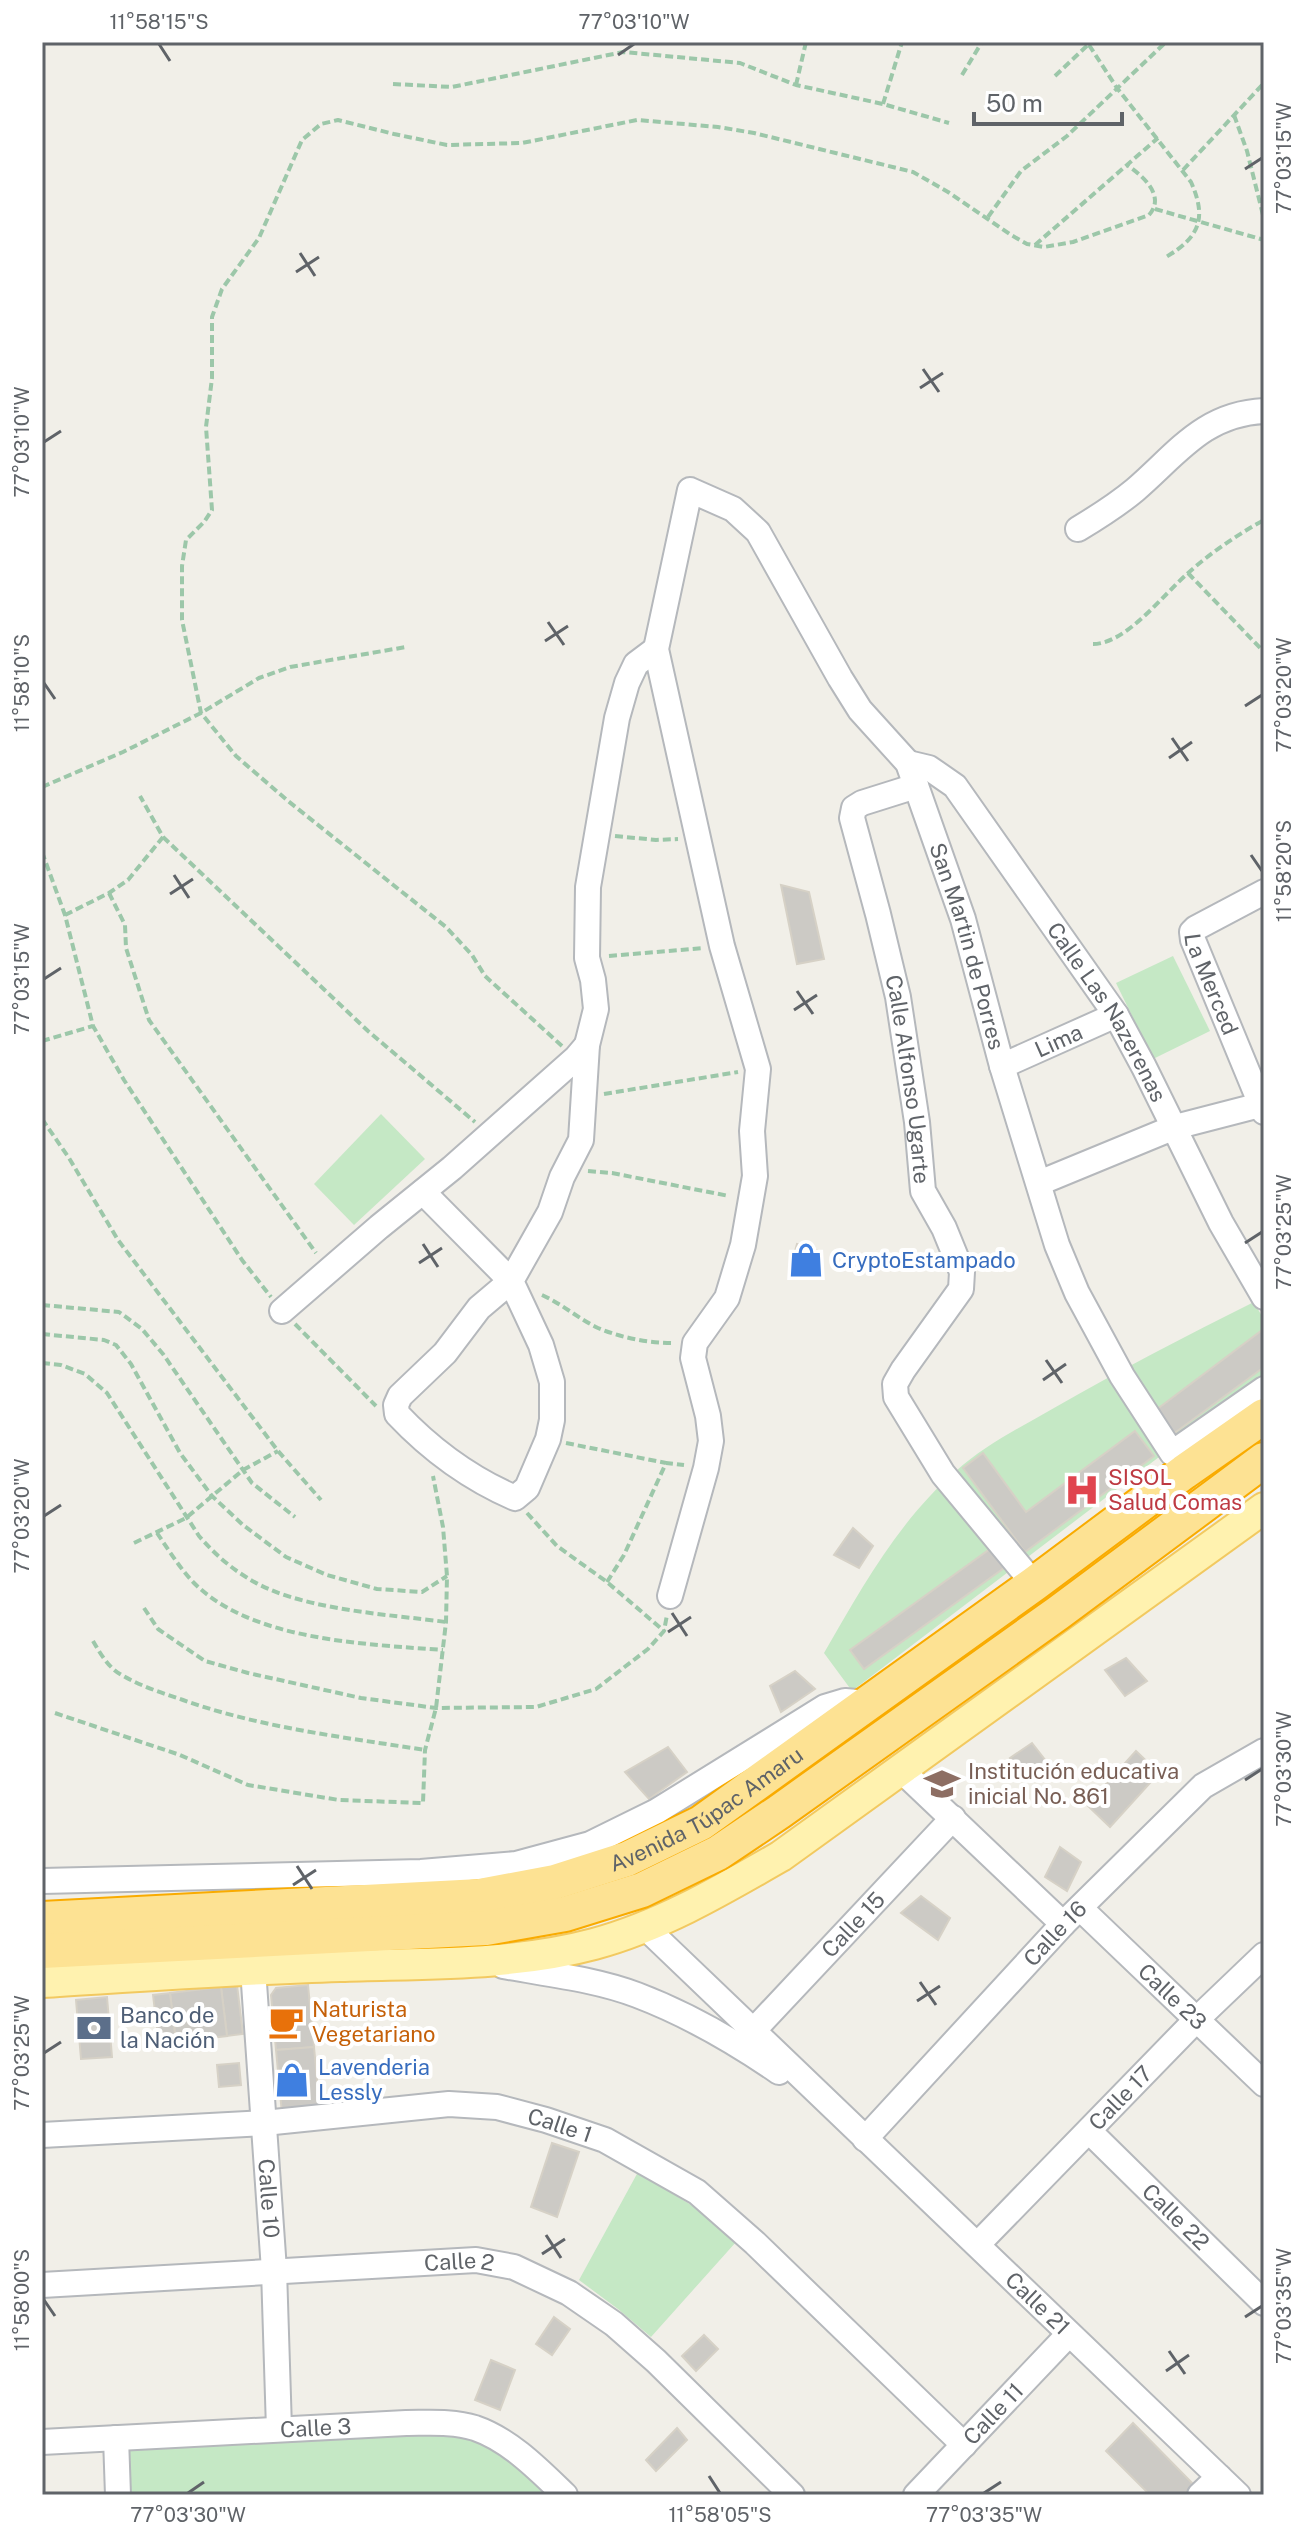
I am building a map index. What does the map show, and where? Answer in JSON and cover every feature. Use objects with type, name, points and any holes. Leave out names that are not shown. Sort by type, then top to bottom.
[{"type":"highway","name":"Avenida Túpac Amaru","points":[[42,1919],[480,1896],[555,1882],[627,1859],[701,1823],[1264,1416]]},
{"type":"highway","name":"Avenida Túpac Amaru","points":[[42,1951],[486,1928],[565,1914],[642,1890],[718,1853],[779,1812],[1058,1613],[1264,1460]]},
{"type":"main road","points":[[42,1982],[545,1955],[596,1944],[645,1927],[714,1895],[781,1856],[1262,1513]]},
{"type":"street","points":[[1078,529],[1119,503],[1221,419],[1240,413],[1264,411]]},
{"type":"street","name":"San Martin de Porres","points":[[656,649],[690,490],[733,509],[758,532],[823,653],[860,710],[912,775],[963,919],[1002,1066],[1057,1245],[1077,1293],[1122,1376],[1172,1453],[1264,1389]]},
{"type":"street","points":[[423,1192],[511,1281],[541,1345],[552,1382],[552,1420],[548,1439],[527,1488],[515,1498],[485,1485],[426,1442],[397,1414],[396,1405],[400,1396],[445,1353],[479,1308],[511,1281],[550,1212],[581,1140],[582,1052],[596,1009],[587,958],[588,887],[617,718],[636,664],[656,649],[722,946],[758,1069],[752,1131],[755,1176],[743,1245],[727,1298],[695,1343],[693,1358],[711,1441],[670,1596]]},
{"type":"street","name":"Calle Las Nazerenas","points":[[912,775],[929,768],[955,786],[1116,1015],[1221,1223],[1264,1297]]},
{"type":"street","name":"Calle Alfonso Ugarte","points":[[912,775],[854,808],[852,818],[898,997],[917,1122],[923,1191],[944,1228],[962,1272],[961,1289],[899,1377],[895,1384],[896,1397],[943,1474],[1034,1584]]},
{"type":"street","name":"La Merced","points":[[1263,1107],[1192,932],[1264,892]]},
{"type":"street","name":"Lima","points":[[1002,1066],[1116,1015]]},
{"type":"street","points":[[282,1311],[582,1052]]},
{"type":"street","points":[[1039,1183],[1175,1127],[1263,1107]]},
{"type":"street","points":[[48,1875],[421,1872],[516,1864],[590,1844],[657,1811],[825,1707],[845,1701],[869,1703]]},
{"type":"street","name":"Calle 16","points":[[865,2139],[1071,1916],[1203,1786],[1264,1751]]},
{"type":"street","points":[[901,1770],[953,1818],[1071,1916]]},
{"type":"street","name":"Calle 15","points":[[753,2031],[953,1818]]},
{"type":"street","name":"Calle 23","points":[[1071,1916],[1196,2020],[1264,2084]]},
{"type":"street","name":"Calle 21","points":[[645,1927],[1238,2495]]},
{"type":"street","name":"Calle 17","points":[[978,2244],[1196,2020],[1264,1955]]},
{"type":"street","name":"Calle 21","points":[[473,1961],[563,1976],[634,1994],[691,2018],[757,2057],[838,2113]]},
{"type":"street","name":"Calle 10","points":[[253,1969],[274,2270],[279,2429]]},
{"type":"street","name":"Calle 1","points":[[42,2135],[264,2123],[449,2104],[497,2107],[546,2120],[605,2140],[697,2192],[755,2243],[964,2445]]},
{"type":"street","name":"Calle 22","points":[[1089,2131],[1264,2303]]},
{"type":"street","name":"Calle 2","points":[[42,2285],[476,2260],[514,2267],[569,2293],[614,2324],[656,2361],[792,2495]]},
{"type":"street","name":"Calle 11","points":[[916,2495],[1069,2334]]},
{"type":"street","name":"Calle 3","points":[[42,2442],[449,2423],[475,2429],[507,2445],[565,2495]]},
{"type":"street","points":[[116,2438],[118,2495]]},
{"type":"street","points":[[1200,2495],[1219,2477]]},
{"type":"path","points":[[796,85],[806,42]]},
{"type":"path","points":[[883,104],[902,42]]},
{"type":"path","points":[[962,75],[982,42]]},
{"type":"path","points":[[988,217],[1021,171],[1067,136],[1166,42]]},
{"type":"path","points":[[1055,76],[1090,44],[1117,88],[1183,170],[1196,194],[1200,223],[1190,239],[1166,257]]},
{"type":"path","points":[[393,84],[452,87],[623,52],[740,63],[796,85],[883,104],[949,123]]},
{"type":"path","points":[[1183,170],[1264,83]]},
{"type":"path","points":[[1234,115],[1247,151],[1264,219]]},
{"type":"path","points":[[582,1052],[485,976],[472,955],[446,927],[246,765],[201,713],[182,620],[182,566],[186,540],[212,510],[206,427],[212,378],[212,317],[222,289],[259,238],[302,140],[321,124],[338,120],[447,145],[522,143],[637,120],[718,127],[754,133],[831,154],[869,159],[913,172],[988,217],[1011,235],[1035,245],[1056,246],[1140,220],[1155,209],[1156,197],[1150,185],[1127,165]]},
{"type":"path","points":[[1035,245],[1158,138]]},
{"type":"path","points":[[1155,209],[1264,240]]},
{"type":"path","points":[[1093,644],[1102,644],[1133,624],[1188,573],[1264,520]]},
{"type":"path","points":[[1188,573],[1264,652]]},
{"type":"path","points":[[42,787],[123,752],[201,713],[259,678],[290,667],[406,647]]},
{"type":"path","points":[[140,796],[163,837],[368,1031],[489,1134]]},
{"type":"path","points":[[598,834],[656,840],[697,839]]},
{"type":"path","points":[[65,915],[128,880],[163,837]]},
{"type":"path","points":[[42,852],[44,869],[65,915],[93,1026],[124,1080],[242,1260],[282,1311],[375,1406],[397,1414]]},
{"type":"path","points":[[109,893],[125,925],[126,948],[149,1020],[329,1271]]},
{"type":"path","points":[[587,958],[722,946]]},
{"type":"path","points":[[42,1041],[93,1026]]},
{"type":"path","points":[[582,1098],[758,1069]]},
{"type":"path","points":[[42,1119],[118,1240],[278,1451],[321,1500]]},
{"type":"path","points":[[566,1170],[612,1173],[751,1200]]},
{"type":"path","points":[[511,1281],[563,1304],[596,1327],[625,1337],[653,1343],[695,1343]]},
{"type":"path","points":[[42,1305],[119,1312],[142,1329],[163,1354],[252,1483],[295,1517]]},
{"type":"path","points":[[42,1334],[104,1340],[116,1345],[131,1364],[180,1453],[212,1496],[243,1525],[286,1557],[327,1575],[377,1589],[422,1592],[447,1576]]},
{"type":"path","points":[[42,1363],[61,1365],[85,1374],[107,1393],[186,1518],[217,1556],[248,1579],[290,1596],[345,1609],[446,1622]]},
{"type":"path","points":[[548,1439],[706,1468]]},
{"type":"path","points":[[55,1713],[180,1755],[248,1785],[339,1800],[423,1803],[425,1750],[436,1708],[446,1622],[447,1576],[443,1527],[426,1442]]},
{"type":"path","points":[[134,1543],[186,1518],[243,1470],[278,1451]]},
{"type":"path","points":[[607,1582],[624,1555],[666,1463]]},
{"type":"path","points":[[515,1498],[557,1546],[607,1582],[664,1631]]},
{"type":"path","points":[[157,1533],[194,1583],[225,1607],[268,1626],[355,1643],[443,1650]]},
{"type":"path","points":[[144,1608],[158,1629],[205,1661],[248,1673],[361,1698],[436,1708],[536,1707],[596,1689],[648,1649],[664,1631],[670,1596]]},
{"type":"path","points":[[93,1641],[118,1673],[153,1690],[204,1708],[269,1726],[425,1750]]},
{"type":"green space","points":[[1173,956],[1210,1031],[1153,1059],[1116,983]]},
{"type":"green space","points":[[381,1114],[425,1159],[354,1225],[314,1184]]},
{"type":"green space","points":[[1254,1302],[1264,1320],[1264,1377],[852,1691],[824,1653],[882,1556],[935,1490],[967,1462],[1004,1437],[1128,1367]]},
{"type":"green space","points":[[638,2172],[699,2210],[736,2242],[651,2337],[579,2280]]},
{"type":"green space","points":[[444,2433],[476,2441],[502,2454],[549,2495],[128,2495],[125,2446]]},
{"type":"building","points":[[781,885],[809,892],[824,959],[797,964]]},
{"type":"building","name":"CryptoEstampado","points":[[797,1244],[821,1252],[814,1278],[790,1269]]},
{"type":"building","name":"SISOL Salud Comas","points":[[1261,1331],[1264,1335],[1264,1367],[1169,1437],[1152,1413]]},
{"type":"building","name":"SISOL Salud Comas","points":[[1135,1431],[1154,1456],[1025,1552],[963,1468],[983,1453],[1026,1512]]},
{"type":"building","points":[[853,1528],[873,1546],[859,1568],[834,1555]]},
{"type":"building","points":[[990,1549],[1004,1568],[864,1669],[850,1650]]},
{"type":"building","points":[[1126,1658],[1147,1681],[1125,1696],[1105,1670]]},
{"type":"building","points":[[795,1671],[815,1689],[781,1712],[770,1686]]},
{"type":"building","points":[[1032,1743],[1046,1761],[1023,1778],[1010,1758]]},
{"type":"building","points":[[668,1747],[687,1772],[649,1799],[625,1772]]},
{"type":"building","points":[[1136,1751],[1159,1773],[1110,1827],[1087,1805]]},
{"type":"building","points":[[1060,1847],[1081,1862],[1067,1891],[1045,1877]]},
{"type":"building","points":[[921,1896],[950,1918],[938,1940],[901,1913]]},
{"type":"building","points":[[237,1985],[243,2034],[227,2036],[221,1987]]},
{"type":"building","points":[[308,1985],[314,2047],[276,2050],[271,1995],[276,1988]]},
{"type":"building","points":[[221,1987],[227,2036],[176,2042],[170,1993]]},
{"type":"building","points":[[170,1993],[176,2042],[159,2044],[153,1995]]},
{"type":"building","name":"Banco de la Nación","points":[[107,1997],[112,2057],[81,2059],[76,2000]]},
{"type":"building","points":[[314,2047],[320,2110],[282,2114],[276,2050]]},
{"type":"building","points":[[239,2063],[241,2085],[219,2087],[217,2065]]},
{"type":"building","points":[[552,2143],[579,2152],[557,2217],[531,2207]]},
{"type":"building","points":[[554,2317],[570,2329],[552,2355],[536,2344]]},
{"type":"building","points":[[704,2335],[718,2349],[696,2371],[682,2356]]},
{"type":"building","points":[[491,2360],[515,2370],[500,2410],[475,2400]]},
{"type":"building","points":[[1133,2423],[1198,2489],[1192,2495],[1150,2495],[1106,2451]]},
{"type":"building","points":[[677,2428],[687,2440],[656,2471],[646,2460]]},
{"type":"place","name":"CryptoEstampado","points":[[806,1260]]},
{"type":"place","name":"SISOL Salud Comas","points":[[1082,1490]]},
{"type":"place","name":"Institución educativa inicial No. 861","points":[[942,1784]]},
{"type":"place","name":"Naturista Vegetariano","points":[[286,2022]]},
{"type":"place","name":"Banco de la Nación","points":[[94,2028]]},
{"type":"place","name":"Lavenderia Lessly","points":[[292,2080]]}]
